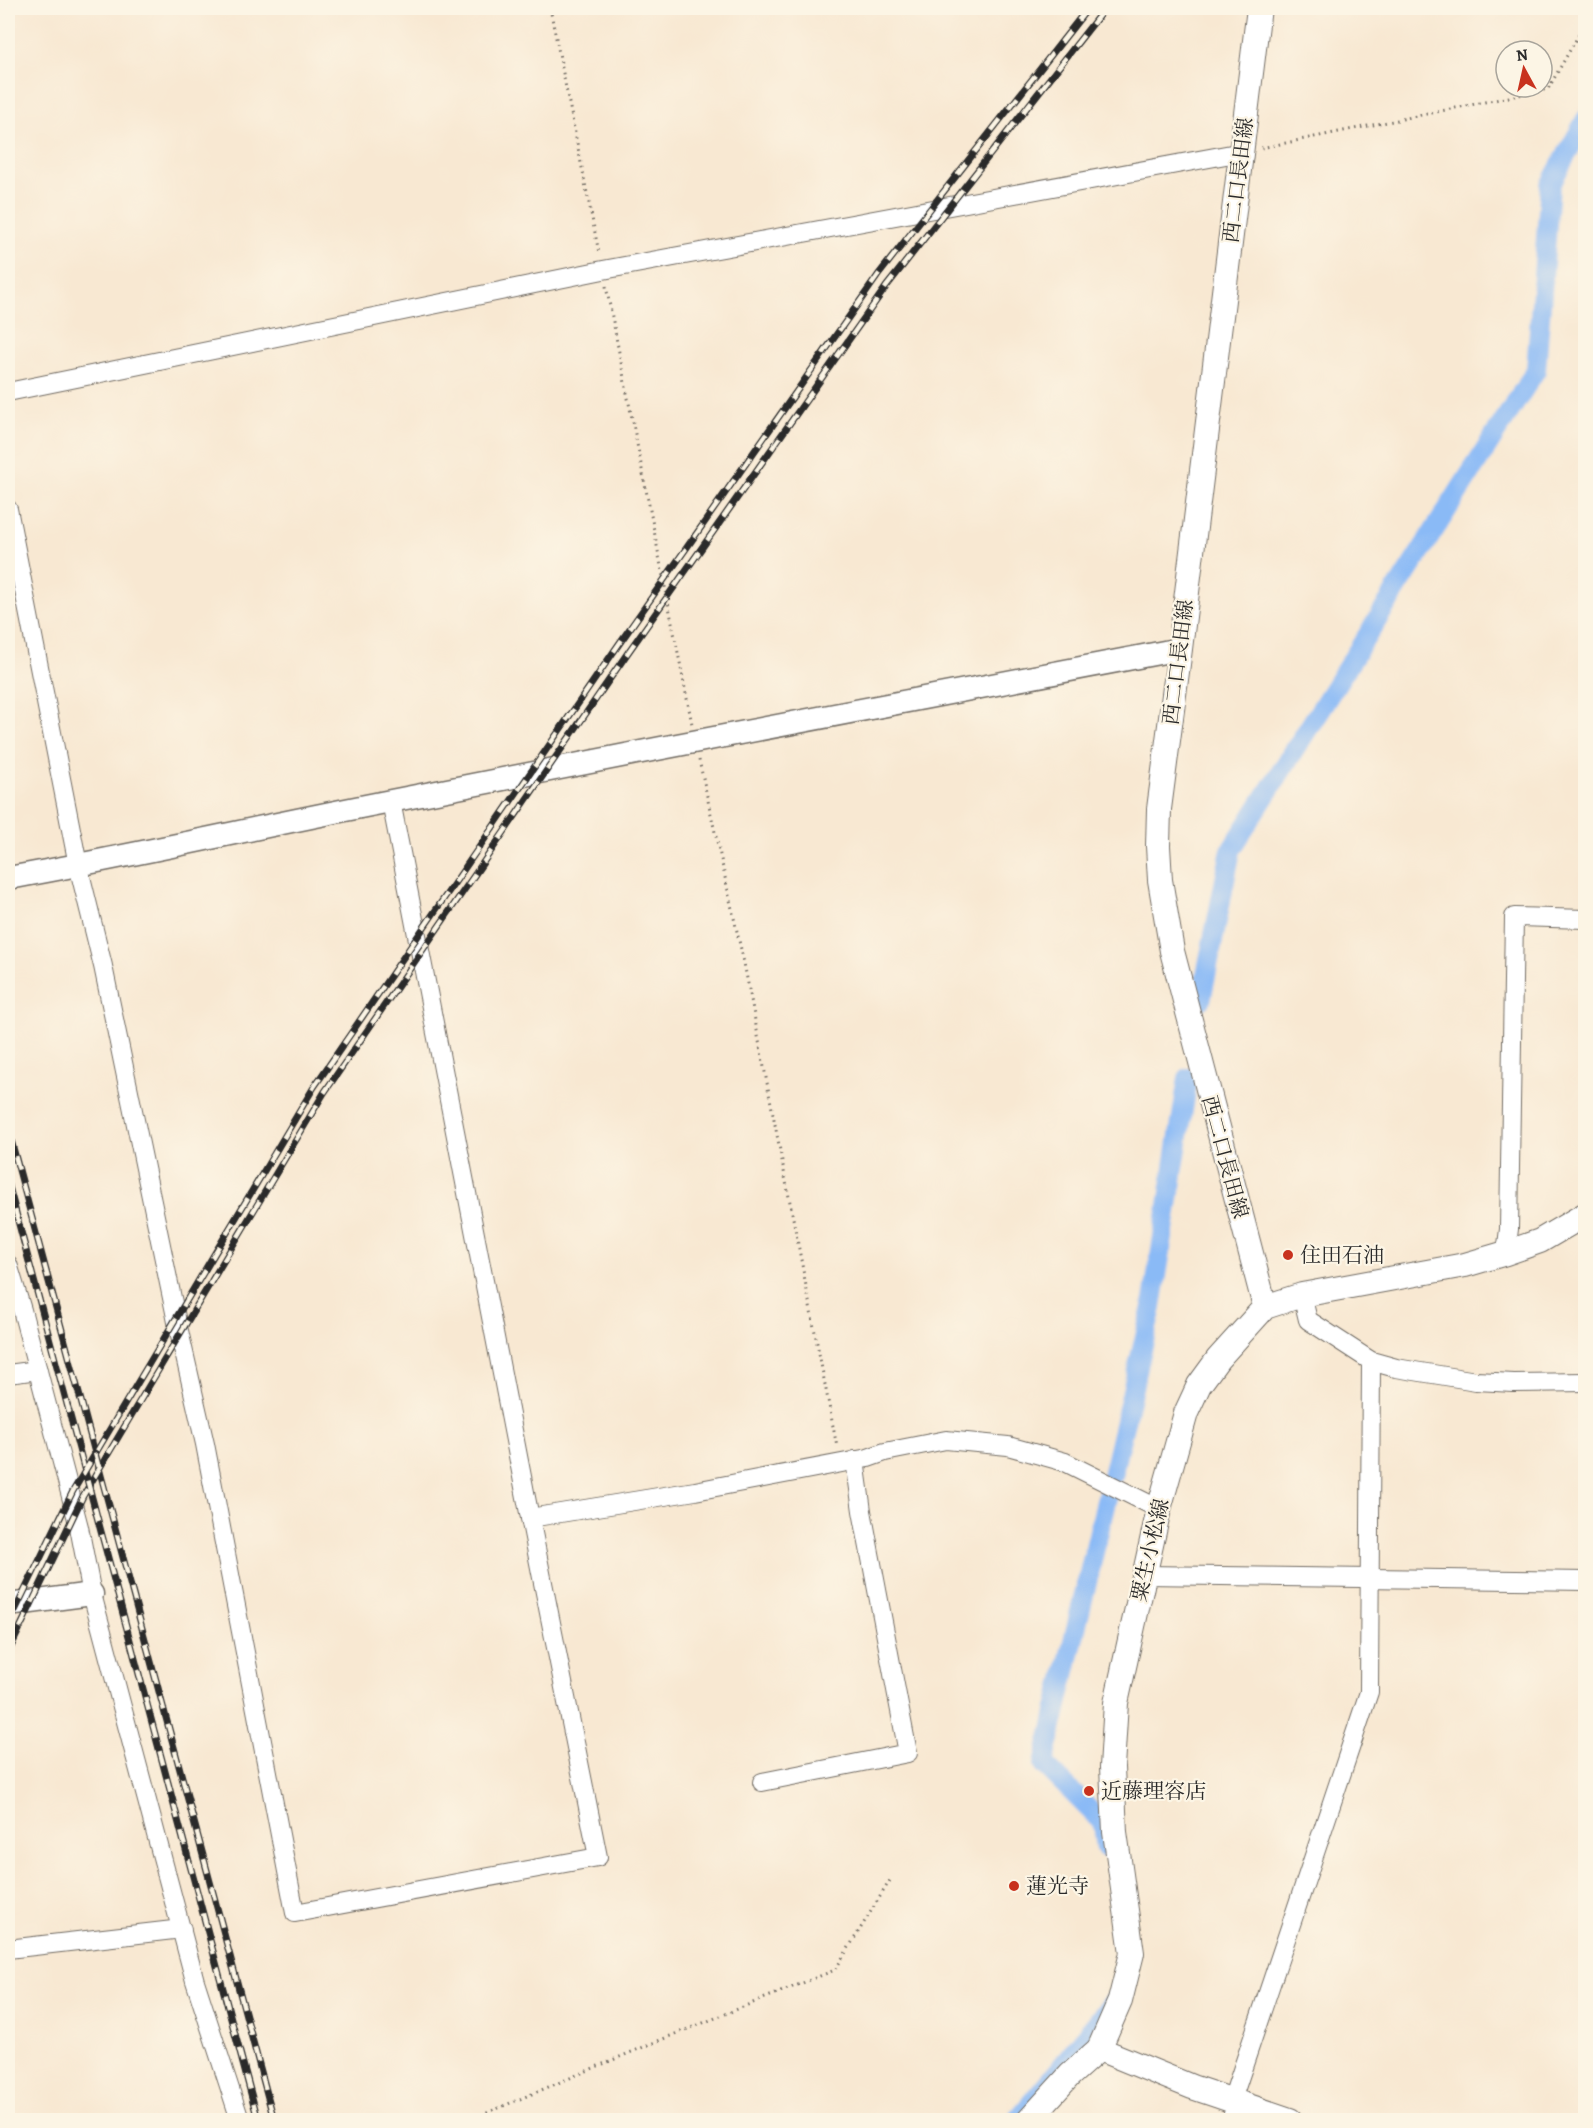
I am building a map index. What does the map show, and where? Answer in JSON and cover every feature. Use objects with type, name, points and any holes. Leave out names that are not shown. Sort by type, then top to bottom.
[{"type":"main road","name":"西二口長田線","points":[[1258,8],[1159,809],[1160,880],[1172,951],[1265,1307]]},
{"type":"main road","name":"粟生小松線","points":[[1029,2121],[1070,2075],[1099,2049],[1120,2001],[1132,1953],[1115,1832],[1112,1767],[1116,1702],[1159,1509],[1186,1413],[1199,1385],[1218,1359],[1265,1307],[1302,1295],[1465,1265],[1540,1240],[1586,1214]]},
{"type":"main road","points":[[1099,2049],[1192,2087],[1231,2110],[1290,2121]]},
{"type":"street","points":[[8,392],[603,270],[1242,152]]},
{"type":"street","points":[[8,509],[78,866],[103,966],[177,1322],[205,1444],[295,1913],[598,1857],[391,801]]},
{"type":"street","points":[[8,878],[78,866],[695,741],[1180,649]]},
{"type":"street","points":[[1506,1253],[1509,1229],[1514,917],[1586,919]]},
{"type":"street","points":[[8,1264],[79,1527],[92,1594],[195,1981],[240,2121]]},
{"type":"street","points":[[1302,1295],[1308,1320],[1371,1361],[1396,1368],[1476,1381],[1586,1382]]},
{"type":"street","points":[[1231,2110],[1369,1692],[1371,1361]]},
{"type":"street","points":[[8,1374],[38,1370]]},
{"type":"street","points":[[530,1518],[695,1491],[946,1440],[1008,1446],[1065,1462],[1159,1509]]},
{"type":"street","points":[[762,1782],[908,1753],[862,1512],[848,1461]]},
{"type":"street","points":[[1143,1575],[1586,1581]]},
{"type":"street","points":[[8,1605],[92,1594]]},
{"type":"street","points":[[8,1949],[182,1929]]},
{"type":"path","points":[[550,8],[695,741],[848,1461]]},
{"type":"path","points":[[1242,152],[1548,89],[1586,22]]},
{"type":"path","points":[[470,2121],[653,2043],[835,1970],[892,1877]]},
{"type":"waterway","points":[[1201,1000],[1231,850],[1536,370],[1550,185],[1586,119]]},
{"type":"waterway","points":[[1112,1476],[1152,1307],[1188,1078]]},
{"type":"waterway","points":[[1106,1848],[1103,1823],[1044,1764],[1108,1493]]},
{"type":"waterway","points":[[1017,2120],[1114,2001]]},
{"type":"railway","points":[[8,1625],[73,1491],[314,1087],[619,644],[879,274],[1088,8]]},
{"type":"railway","points":[[8,1653],[83,1496],[324,1093],[629,651],[886,287],[1105,8]]},
{"type":"railway","points":[[8,1129],[274,2120]]},
{"type":"railway","points":[[8,1183],[258,2120]]},
{"type":"place","name":"住田石油","points":[[1288,1255]]},
{"type":"place","name":"近藤理容店","points":[[1089,1791]]},
{"type":"place","name":"蓮光寺","points":[[1014,1886]]}]
